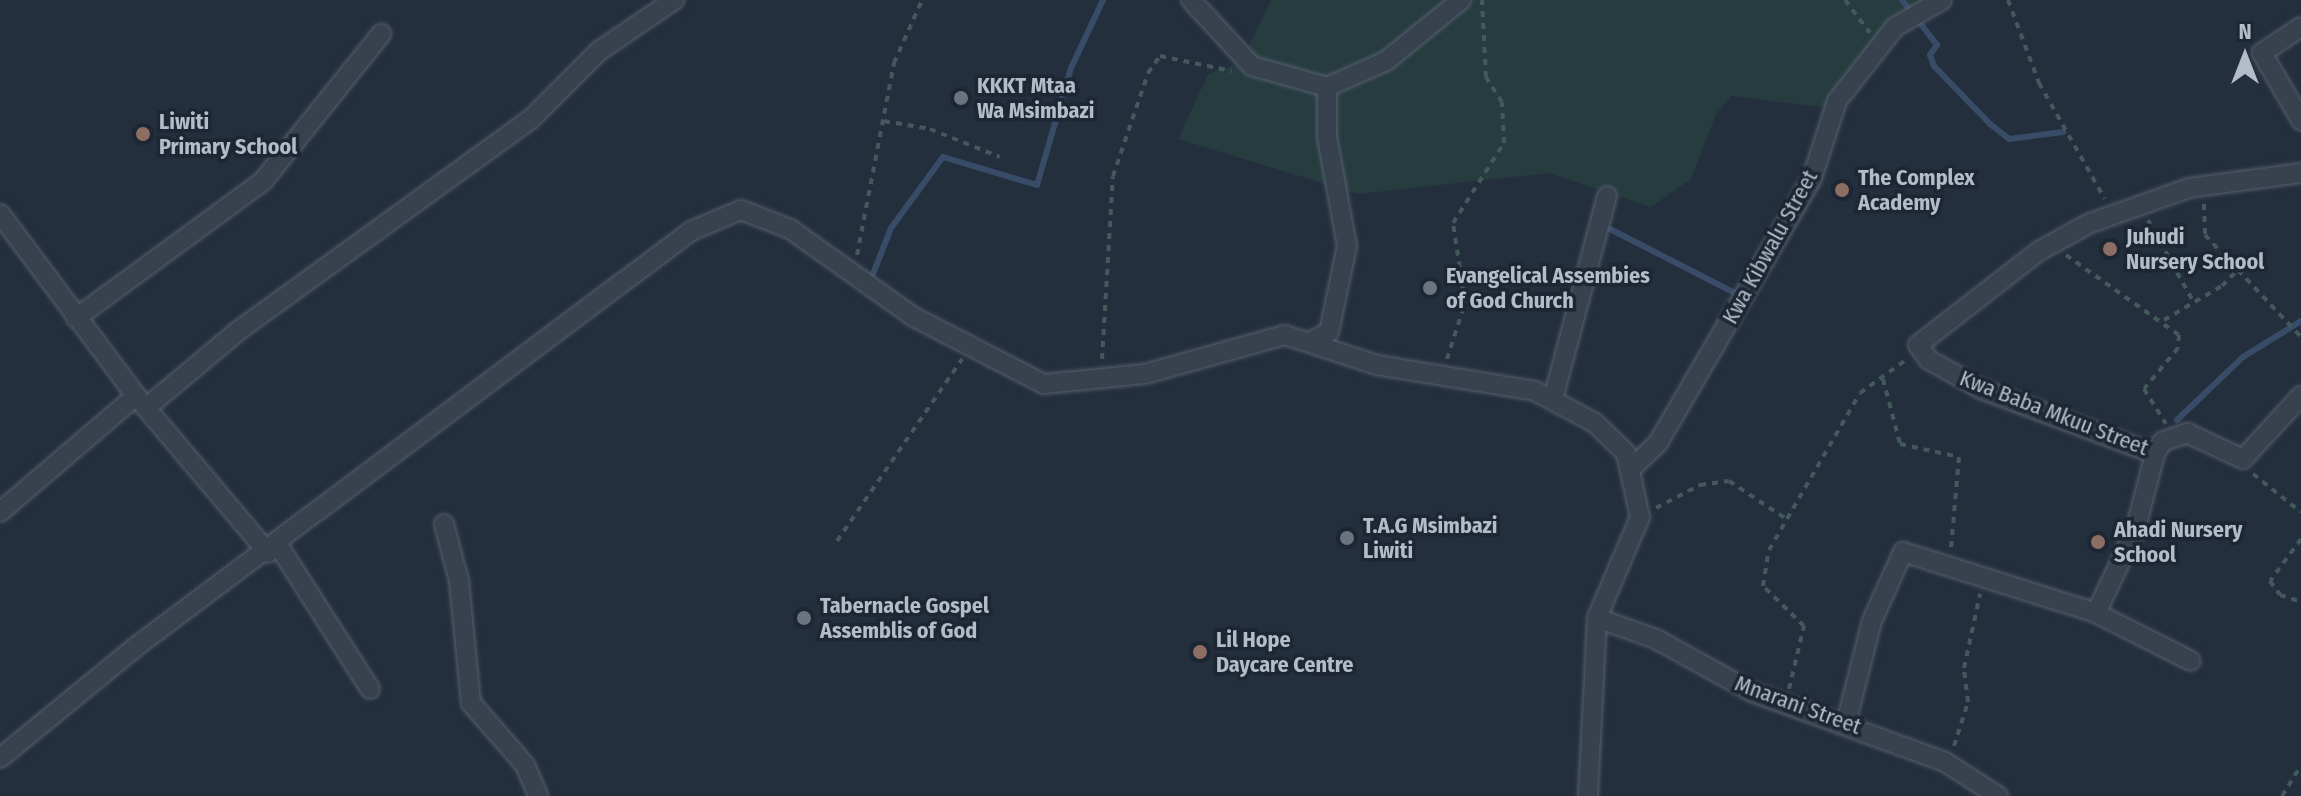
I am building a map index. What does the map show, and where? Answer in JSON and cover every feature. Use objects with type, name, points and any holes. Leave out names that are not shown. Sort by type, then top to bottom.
[{"type":"street","points":[[0,512],[141,402],[532,118],[599,51],[674,0]]},
{"type":"street","points":[[1191,0],[1233,48],[1244,69],[1327,87],[1386,61],[1461,0]]},
{"type":"street","name":"Kwa Kibwalu Street","points":[[1632,468],[1658,443],[1812,178],[1837,101],[1880,43],[1942,0]]},
{"type":"street","points":[[2301,27],[2262,53],[2301,120]]},
{"type":"street","points":[[76,318],[263,181],[381,34]]},
{"type":"street","points":[[1310,342],[1329,332],[1347,246],[1327,137],[1327,87]]},
{"type":"street","points":[[1918,345],[2055,244],[2138,204],[2201,186],[2301,173]]},
{"type":"street","points":[[1553,399],[1607,196]]},
{"type":"street","points":[[0,758],[137,646],[273,549],[712,220],[741,210],[769,218],[856,278],[965,345],[1044,384],[1100,382],[1273,336],[1310,342],[1377,365],[1446,373],[1553,399],[1595,423],[1632,468],[1640,517],[1597,618],[1588,796]]},
{"type":"street","points":[[3,226],[141,402],[273,549],[370,689]]},
{"type":"street","name":"Kwa Baba Mkuu Street","points":[[1918,345],[1929,360],[1981,389],[2155,454],[2174,435],[2203,437],[2241,460]]},
{"type":"street","points":[[2241,460],[2301,396]]},
{"type":"street","points":[[2096,613],[2135,531],[2155,454]]},
{"type":"street","points":[[444,524],[459,581],[471,703],[525,765],[538,796]]},
{"type":"street","points":[[1846,723],[1857,702],[1872,621],[1900,556],[1948,563],[2096,613],[2191,661]]},
{"type":"street","name":"Mnarani Street","points":[[1597,618],[1784,703],[1846,723],[1945,762],[1998,796]]},
{"type":"path","points":[[856,278],[867,173],[884,121],[894,63],[922,0]]},
{"type":"path","points":[[1446,373],[1465,303],[1453,223],[1504,143],[1502,102],[1486,77],[1482,0]]},
{"type":"path","points":[[1845,0],[1880,43]]},
{"type":"path","points":[[2008,0],[2039,83],[2114,215]]},
{"type":"path","points":[[1100,382],[1113,176],[1148,73],[1160,56],[1244,69]]},
{"type":"path","points":[[884,121],[930,129],[1000,157]]},
{"type":"path","points":[[2201,186],[2205,235],[2241,266],[2301,337]]},
{"type":"path","points":[[2138,204],[2194,303]]},
{"type":"path","points":[[2055,244],[2164,320],[2180,341],[2144,389],[2174,435]]},
{"type":"path","points":[[2164,320],[2194,303],[2241,266]]},
{"type":"path","points":[[837,541],[953,378],[965,345]]},
{"type":"path","points":[[1784,703],[1804,626],[1762,581],[1785,518],[1860,393],[1883,379],[1918,345]]},
{"type":"path","points":[[1883,379],[1900,444],[1959,457],[1959,513],[1948,563]]},
{"type":"path","points":[[2241,460],[2301,512]]},
{"type":"path","points":[[1640,517],[1700,485],[1729,481],[1785,518]]},
{"type":"path","points":[[2301,539],[2270,581],[2280,595],[2301,602]]},
{"type":"path","points":[[1945,762],[1968,702],[1964,668],[1984,576]]},
{"type":"path","points":[[2282,796],[2301,766]]},
{"type":"green space","points":[[1271,0],[1942,0],[1890,30],[1839,109],[1731,96],[1716,114],[1691,179],[1651,207],[1549,173],[1358,194],[1178,139],[1208,74],[1241,63]]},
{"type":"waterway","points":[[873,274],[891,228],[943,157],[1037,185],[1071,68],[1103,0]]},
{"type":"waterway","points":[[1902,0],[1937,45],[1930,55],[1934,66],[1990,124],[2009,139],[2064,132]]},
{"type":"waterway","points":[[1610,229],[1739,295]]},
{"type":"waterway","points":[[2177,420],[2243,357],[2301,321]]},
{"type":"place","name":"KKKT Mtaa Wa Msimbazi","points":[[961,98]]},
{"type":"place","name":"Liwiti Primary School","points":[[143,134]]},
{"type":"place","name":"The Complex Academy","points":[[1842,190]]},
{"type":"place","name":"Juhudi Nursery School","points":[[2110,249]]},
{"type":"place","name":"Evangelical Assembies of God Church","points":[[1430,288]]},
{"type":"place","name":"T.A.G Msimbazi Liwiti","points":[[1347,538]]},
{"type":"place","name":"Ahadi Nursery School","points":[[2098,542]]},
{"type":"place","name":"Tabernacle Gospel Assemblis of God","points":[[804,618]]},
{"type":"place","name":"Lil Hope Daycare Centre","points":[[1200,652]]}]
